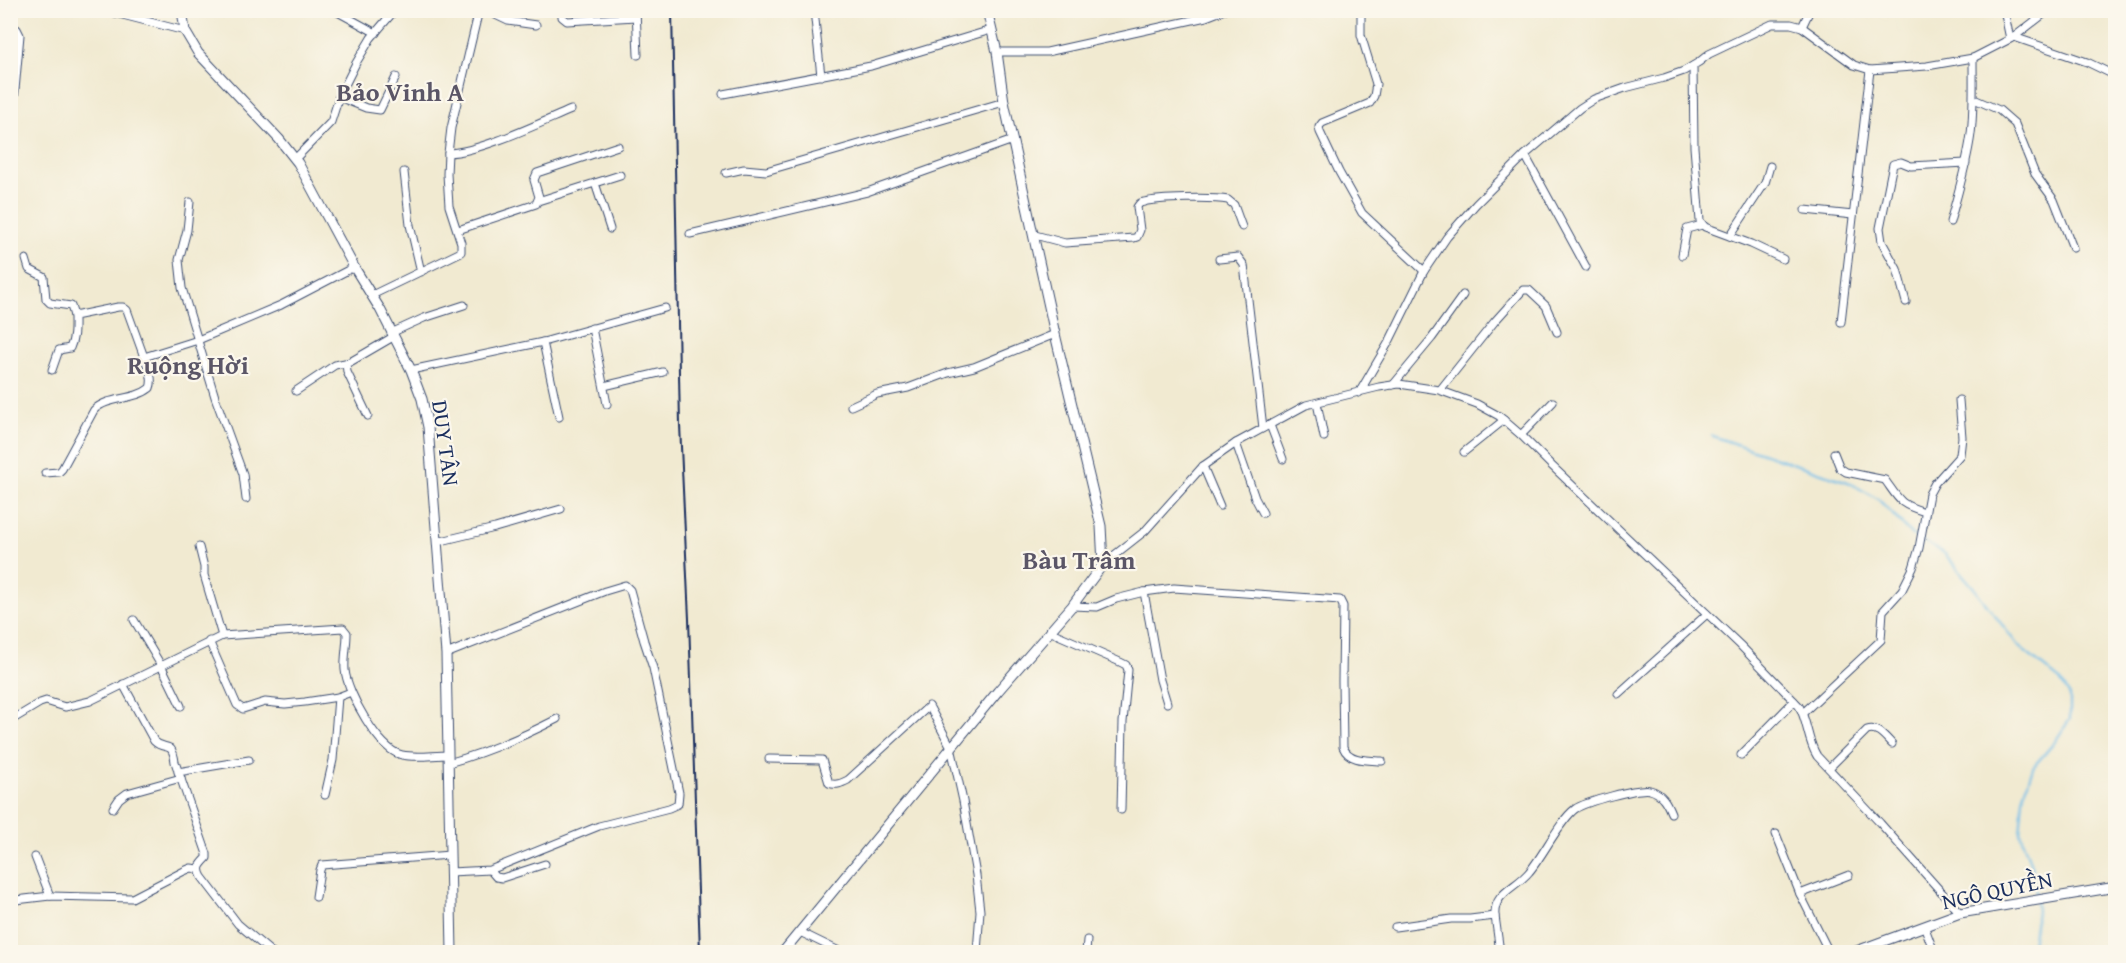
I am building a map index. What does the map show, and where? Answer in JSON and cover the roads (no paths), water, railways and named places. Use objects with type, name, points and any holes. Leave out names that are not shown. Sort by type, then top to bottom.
[{"type":"street","points":[[103,10],[185,31]]},
{"type":"street","name":"DUY TÂN","points":[[182,10],[185,31],[198,53],[257,114],[295,159],[354,267],[372,295],[411,370],[425,410],[446,654],[452,952]]},
{"type":"street","points":[[334,10],[376,33]]},
{"type":"street","points":[[295,159],[331,122],[339,96],[357,63],[376,33],[395,10]]},
{"type":"street","points":[[372,295],[459,254],[462,249],[449,206],[448,153],[451,128],[478,10]]},
{"type":"street","points":[[485,10],[508,21],[536,25]]},
{"type":"street","points":[[562,10],[562,17],[567,21],[636,14],[638,55]]},
{"type":"street","points":[[814,10],[821,76]]},
{"type":"street","points":[[987,10],[1055,334],[1101,526],[1103,564]]},
{"type":"street","points":[[997,52],[1047,52],[1206,17],[1224,10]]},
{"type":"street","points":[[1361,10],[1361,35],[1376,84],[1374,96],[1370,102],[1322,123],[1319,127],[1320,132],[1362,213],[1424,271]]},
{"type":"street","points":[[1802,27],[1810,10]]},
{"type":"street","points":[[2004,10],[2012,38]]},
{"type":"street","points":[[1359,393],[1390,340],[1424,271],[1447,237],[1525,155],[1580,108],[1594,99],[1664,78],[1693,66],[1709,54],[1772,24],[1791,24],[1802,27],[1854,65],[1870,70],[1927,66],[1973,58],[2012,38],[2049,10]]},
{"type":"street","points":[[10,27],[17,29],[20,35],[14,112],[10,115]]},
{"type":"street","points":[[723,94],[871,66],[991,30]]},
{"type":"street","points":[[2012,38],[2087,62],[2115,76]]},
{"type":"street","points":[[1950,222],[1966,163],[1974,99],[1973,58]]},
{"type":"street","points":[[1693,66],[1696,192],[1698,214],[1702,225]]},
{"type":"street","points":[[1841,322],[1870,70]]},
{"type":"street","points":[[339,96],[366,108],[380,110],[396,77]]},
{"type":"street","points":[[1974,99],[1999,110],[2015,124],[2039,181],[2054,200],[2073,248]]},
{"type":"street","points":[[726,173],[744,169],[766,171],[1005,102]]},
{"type":"street","points":[[448,153],[461,152],[489,143],[571,110]]},
{"type":"street","points":[[690,234],[867,192],[1013,140]]},
{"type":"street","points":[[538,201],[534,180],[537,173],[618,146]]},
{"type":"street","points":[[1525,155],[1586,267]]},
{"type":"street","points":[[1906,302],[1898,269],[1882,242],[1880,228],[1893,164],[1901,162],[1911,166],[1966,163]]},
{"type":"street","points":[[1730,236],[1765,183],[1770,166]]},
{"type":"street","points":[[405,172],[409,217],[421,272]]},
{"type":"street","points":[[458,230],[620,175]]},
{"type":"street","points":[[595,183],[610,229]]},
{"type":"street","points":[[1035,235],[1065,243],[1134,238],[1140,230],[1137,207],[1148,201],[1228,200],[1234,205],[1242,227]]},
{"type":"street","points":[[190,202],[187,230],[179,260],[182,288],[215,397],[243,474],[246,498]]},
{"type":"street","points":[[1806,210],[1853,215]]},
{"type":"street","points":[[1682,255],[1687,230],[1702,225],[1784,259]]},
{"type":"street","points":[[1219,259],[1238,257],[1245,265],[1267,426],[1283,459]]},
{"type":"street","points":[[26,259],[29,269],[44,277],[46,299],[50,303],[71,306],[74,316],[75,331],[72,344],[70,348],[59,350],[52,370]]},
{"type":"street","points":[[144,357],[198,340],[281,304],[354,267]]},
{"type":"street","points":[[1440,390],[1523,290],[1529,290],[1546,306],[1557,332]]},
{"type":"street","points":[[1394,385],[1463,296]]},
{"type":"street","points":[[296,391],[335,365],[346,363],[424,318],[464,306]]},
{"type":"street","points":[[45,473],[59,472],[62,469],[94,410],[99,405],[144,392],[150,388],[152,383],[125,308],[118,307],[74,316]]},
{"type":"street","points":[[411,370],[543,342],[665,308]]},
{"type":"street","points":[[592,328],[607,404]]},
{"type":"street","points":[[851,406],[877,394],[908,388],[948,373],[974,367],[1055,334]]},
{"type":"street","points":[[543,342],[559,417]]},
{"type":"street","points":[[346,363],[346,372],[368,416]]},
{"type":"street","points":[[604,386],[663,372]]},
{"type":"street","points":[[783,952],[951,747],[1072,606],[1103,564],[1145,531],[1203,466],[1236,443],[1306,405],[1394,385],[1414,385],[1440,390],[1478,404],[1504,420],[1521,435],[1740,645],[1794,701],[1803,713],[1812,748],[1960,914]]},
{"type":"street","points":[[1803,713],[1881,639],[1883,611],[1907,583],[1913,568],[1920,546],[1929,494],[1935,483],[1960,455],[1962,437],[1959,399]]},
{"type":"street","points":[[1521,435],[1553,402]]},
{"type":"street","points":[[1317,403],[1324,437]]},
{"type":"street","points":[[1464,452],[1504,420]]},
{"type":"street","points":[[1236,443],[1255,498],[1263,513]]},
{"type":"street","points":[[1834,453],[1840,468],[1846,472],[1885,480],[1897,499],[1907,506],[1925,512]]},
{"type":"street","points":[[1203,466],[1220,506]]},
{"type":"street","points":[[437,542],[561,509]]},
{"type":"street","points":[[199,547],[204,576],[222,636]]},
{"type":"street","points":[[446,654],[625,585],[630,590],[654,668],[679,793],[678,804],[657,812],[598,826],[490,870],[450,872]]},
{"type":"street","points":[[1072,606],[1097,607],[1116,599],[1144,592],[1189,588],[1340,600],[1343,606],[1343,747],[1347,754],[1353,757],[1382,761]]},
{"type":"street","points":[[1144,592],[1160,680],[1167,703]]},
{"type":"street","points":[[1618,694],[1707,614]]},
{"type":"street","points":[[134,620],[162,667],[181,706]]},
{"type":"street","points":[[10,721],[45,701],[70,707],[90,701],[222,636],[343,628],[347,633],[345,671],[351,692],[367,721],[390,750],[402,756],[448,759],[483,752],[517,739],[557,719]]},
{"type":"street","points":[[1049,631],[1126,665],[1128,670],[1123,722],[1121,810]]},
{"type":"street","points":[[208,641],[237,705],[243,709],[266,702],[285,704],[338,697],[351,692]]},
{"type":"street","points":[[123,684],[154,741],[172,749],[207,854],[207,858],[199,869],[202,878],[238,924],[271,952]]},
{"type":"street","points":[[325,795],[333,760],[338,697]]},
{"type":"street","points":[[1741,755],[1794,701]]},
{"type":"street","points":[[769,759],[822,760],[829,783],[833,785],[841,783],[848,780],[929,706],[951,747],[976,874],[980,924],[977,952]]},
{"type":"street","points":[[1829,768],[1868,730],[1876,729],[1892,744]]},
{"type":"street","points":[[113,808],[127,793],[180,775],[249,760]]},
{"type":"street","points":[[1500,952],[1494,905],[1529,872],[1568,816],[1580,806],[1634,791],[1650,789],[1666,800],[1671,813]]},
{"type":"street","points":[[1776,834],[1800,894],[1829,952]]},
{"type":"street","points":[[316,897],[322,865],[450,855]]},
{"type":"street","points":[[35,857],[50,897]]},
{"type":"street","points":[[490,870],[496,877],[502,878],[545,864]]},
{"type":"street","points":[[10,896],[14,900],[50,897],[132,898],[184,871],[191,868],[199,869]]},
{"type":"street","points":[[1800,894],[1849,875]]},
{"type":"street","name":"NGÔ QUYỀN","points":[[1854,952],[1960,914],[2115,887]]},
{"type":"street","points":[[1395,927],[1451,919],[1495,916]]},
{"type":"street","points":[[1925,928],[1934,952]]},
{"type":"street","points":[[800,932],[842,952]]},
{"type":"street","points":[[1086,952],[1087,940]]},
{"type":"waterway","points":[[1712,436],[1848,482],[1878,499],[1912,535],[1944,553],[2019,647],[2060,680],[2070,696],[2070,719],[2054,743],[2033,767],[2023,798],[2020,833],[2034,874],[2036,896]]},
{"type":"waterway","points":[[2031,952],[2037,911],[2036,902]]},
{"type":"railway","points":[[672,10],[680,425],[700,952]]},
{"type":"district","name":"Bảo Vinh A","points":[[400,92]]},
{"type":"district","name":"Ruộng Hời","points":[[188,365]]},
{"type":"district","name":"Bàu Trâm","points":[[1079,560]]}]
